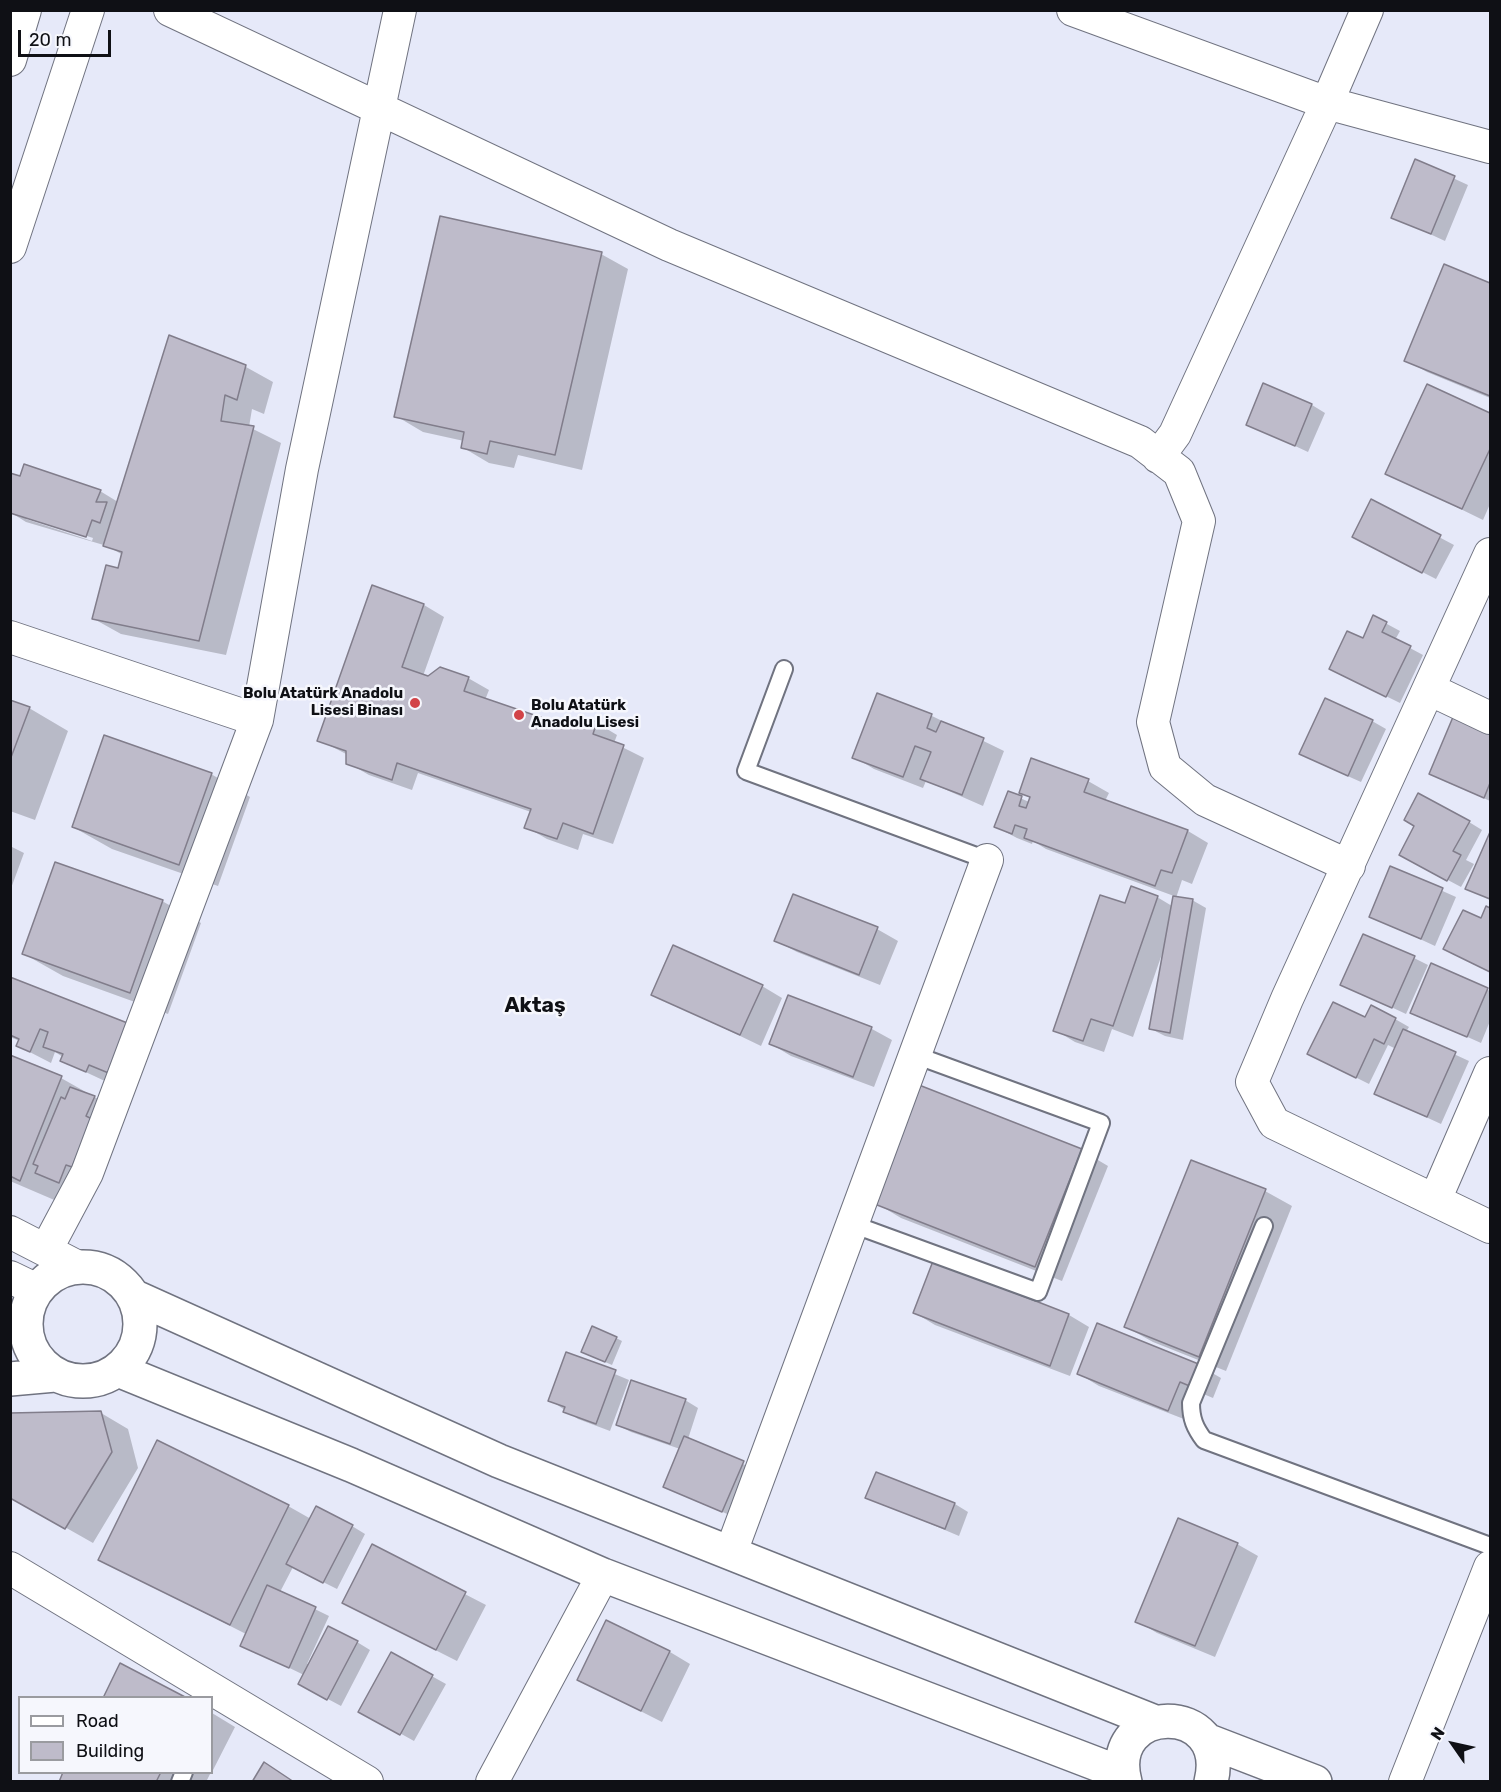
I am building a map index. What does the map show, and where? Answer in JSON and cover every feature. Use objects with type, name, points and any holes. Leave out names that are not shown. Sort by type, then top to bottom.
[{"type":"main road","points":[[78,1267],[95,1268],[110,1273],[124,1283],[139,1311],[141,1328],[130,1358],[118,1370],[104,1378],[87,1382],[71,1381],[55,1375],[42,1366],[33,1352],[19,1338],[29,1304],[24,1283],[48,1278],[78,1267]]},
{"type":"main road","points":[[133,1296],[499,1461],[1155,1722]]},
{"type":"main road","points":[[118,1370],[351,1466],[603,1575],[1124,1778],[1125,1751],[1132,1738],[1155,1722],[1169,1720],[1183,1722],[1196,1729],[1206,1740],[1212,1752],[1214,1767],[1211,1782]]},
{"type":"main road","points":[[10,1379],[55,1375]]},
{"type":"main road","points":[[1206,1740],[1315,1782]]},
{"type":"street","points":[[10,60],[25,10]]},
{"type":"street","points":[[10,247],[88,10]]},
{"type":"street","points":[[170,10],[669,245],[1140,441],[1179,472],[1199,521],[1153,722],[1165,767],[1205,800],[1349,866]]},
{"type":"street","points":[[46,1250],[87,1173],[257,720],[302,469],[377,109],[400,10]]},
{"type":"street","points":[[1073,10],[1327,103],[1491,147]]},
{"type":"street","points":[[1158,457],[1175,435],[1327,103],[1366,10]]},
{"type":"street","points":[[1491,554],[1252,1082],[1274,1123],[1491,1227]]},
{"type":"street","points":[[10,637],[257,720]]},
{"type":"street","points":[[1429,689],[1491,718]]},
{"type":"street","points":[[731,1552],[987,860]]},
{"type":"street","points":[[1435,1200],[1491,1073]]},
{"type":"street","points":[[10,1232],[78,1267]]},
{"type":"street","points":[[1405,1782],[1489,1566]]},
{"type":"street","points":[[10,1568],[209,1696]]},
{"type":"street","points":[[492,1782],[603,1575]]},
{"type":"street","points":[[215,1700],[367,1782]]},
{"type":"lane","points":[[784,669],[746,771],[987,860]]},
{"type":"lane","points":[[852,1224],[1038,1292],[1062,1229],[1101,1123],[915,1055]]},
{"type":"lane","points":[[1264,1227],[1191,1403],[1191,1414],[1198,1432],[1204,1440],[1489,1566]]},
{"type":"building","points":[[1415,159],[1455,176],[1431,234],[1391,218]]},
{"type":"building","points":[[440,216],[602,252],[555,455],[490,441],[487,454],[461,448],[464,432],[394,417]]},
{"type":"building","points":[[1444,264],[1490,283],[1490,396],[1404,361]]},
{"type":"building","points":[[169,335],[246,365],[237,400],[225,395],[221,421],[254,426],[199,641],[92,619],[106,565],[118,568],[122,552],[103,546]]},
{"type":"building","points":[[1263,383],[1312,404],[1295,446],[1246,425]]},
{"type":"building","points":[[1427,384],[1490,413],[1490,449],[1462,509],[1385,474]]},
{"type":"building","points":[[24,464],[101,490],[96,502],[107,502],[100,523],[92,520],[86,537],[10,513],[10,473],[20,476]]},
{"type":"building","points":[[1371,499],[1441,535],[1422,573],[1352,537]]},
{"type":"building","name":"Bolu Atatürk Anadolu Lisesi Binası","points":[[372,585],[424,604],[402,667],[428,676],[440,667],[469,677],[464,691],[575,729],[579,716],[597,722],[593,734],[624,745],[593,834],[563,823],[557,839],[524,828],[531,809],[397,763],[392,780],[346,764],[346,751],[317,741]]},
{"type":"building","points":[[1373,615],[1387,622],[1382,632],[1411,646],[1386,697],[1329,669],[1347,631],[1363,638]]},
{"type":"building","points":[[877,693],[932,714],[927,728],[936,732],[941,721],[984,738],[962,795],[920,779],[931,752],[915,746],[903,777],[852,758]]},
{"type":"building","points":[[1325,698],[1373,720],[1348,776],[1299,754]]},
{"type":"building","points":[[10,700],[30,707],[10,760]]},
{"type":"building","points":[[1453,717],[1490,733],[1490,783],[1484,798],[1429,774]]},
{"type":"building","points":[[104,735],[212,773],[179,865],[72,827]]},
{"type":"building","points":[[1031,758],[1089,779],[1084,792],[1188,830],[1172,873],[1161,870],[1155,886],[1024,838],[1027,829],[1015,825],[1012,834],[994,827],[1008,791],[1022,796],[1019,806],[1026,808],[1030,797],[1019,793]]},
{"type":"building","points":[[1418,793],[1470,821],[1453,851],[1461,855],[1447,881],[1399,855],[1414,826],[1404,820]]},
{"type":"building","points":[[1490,832],[1490,899],[1465,889]]},
{"type":"building","points":[[55,862],[163,900],[130,993],[22,954]]},
{"type":"building","points":[[1390,866],[1443,888],[1421,939],[1369,917]]},
{"type":"building","points":[[1131,886],[1158,896],[1113,1026],[1091,1019],[1083,1041],[1053,1031],[1100,895],[1125,903]]},
{"type":"building","points":[[793,894],[878,927],[859,975],[774,941]]},
{"type":"building","points":[[1173,896],[1193,899],[1170,1033],[1149,1029]]},
{"type":"building","points":[[1486,906],[1490,908],[1490,972],[1443,949],[1463,910],[1481,918]]},
{"type":"building","points":[[1363,934],[1415,956],[1392,1008],[1340,985]]},
{"type":"building","points":[[673,945],[763,985],[740,1035],[651,995]]},
{"type":"building","points":[[1431,963],[1488,988],[1467,1037],[1410,1013]]},
{"type":"building","points":[[10,977],[130,1024],[111,1074],[89,1065],[86,1072],[60,1061],[63,1054],[43,1047],[48,1032],[40,1029],[30,1052],[16,1046],[19,1039],[10,1035]]},
{"type":"building","points":[[788,995],[872,1027],[853,1077],[769,1044]]},
{"type":"building","points":[[1333,1002],[1365,1017],[1371,1005],[1396,1018],[1384,1044],[1374,1039],[1356,1078],[1307,1054]]},
{"type":"building","points":[[1403,1029],[1456,1052],[1427,1117],[1374,1094]]},
{"type":"building","points":[[10,1055],[62,1076],[20,1181],[10,1176]]},
{"type":"building","points":[[919,1085],[1082,1149],[1035,1267],[872,1203]]},
{"type":"building","points":[[70,1087],[95,1096],[86,1116],[92,1119],[72,1167],[66,1165],[59,1183],[35,1173],[38,1166],[33,1164],[61,1097],[65,1099]]},
{"type":"building","points":[[1191,1160],[1266,1189],[1199,1357],[1124,1327]]},
{"type":"building","points":[[933,1261],[1069,1314],[1050,1366],[913,1313]]},
{"type":"building","points":[[1097,1323],[1201,1365],[1192,1387],[1180,1382],[1168,1411],[1077,1374]]},
{"type":"building","points":[[592,1326],[617,1337],[605,1362],[581,1352]]},
{"type":"building","points":[[566,1352],[616,1370],[596,1424],[563,1412],[565,1407],[548,1401]]},
{"type":"building","points":[[631,1380],[686,1399],[670,1444],[616,1425]]},
{"type":"building","points":[[101,1411],[112,1452],[65,1529],[10,1498],[10,1413]]},
{"type":"building","points":[[684,1436],[744,1461],[722,1512],[663,1487]]},
{"type":"building","points":[[157,1440],[289,1505],[230,1625],[98,1560]]},
{"type":"building","points":[[876,1472],[955,1503],[945,1529],[865,1498]]},
{"type":"building","points":[[316,1506],[353,1525],[323,1583],[286,1564]]},
{"type":"building","points":[[1178,1518],[1238,1543],[1195,1646],[1135,1622]]},
{"type":"building","points":[[372,1544],[466,1592],[436,1650],[342,1603]]},
{"type":"building","points":[[267,1585],[316,1607],[289,1668],[240,1646]]},
{"type":"building","points":[[606,1620],[670,1651],[641,1711],[577,1680]]},
{"type":"building","points":[[328,1626],[358,1641],[327,1700],[298,1684]]},
{"type":"building","points":[[391,1652],[433,1675],[400,1735],[358,1712]]},
{"type":"building","points":[[120,1663],[183,1696],[104,1696]]},
{"type":"building","points":[[264,1762],[294,1782],[252,1782]]},
{"type":"building","points":[[62,1774],[160,1774],[156,1782],[59,1782]]},
{"type":"place","name":"Bolu Atatürk Anadolu Lisesi Binası","points":[[415,703]]},
{"type":"place","name":"Bolu Atatürk Anadolu Lisesi","points":[[519,715]]},
{"type":"district","name":"Aktaş","points":[[535,1006]]}]
